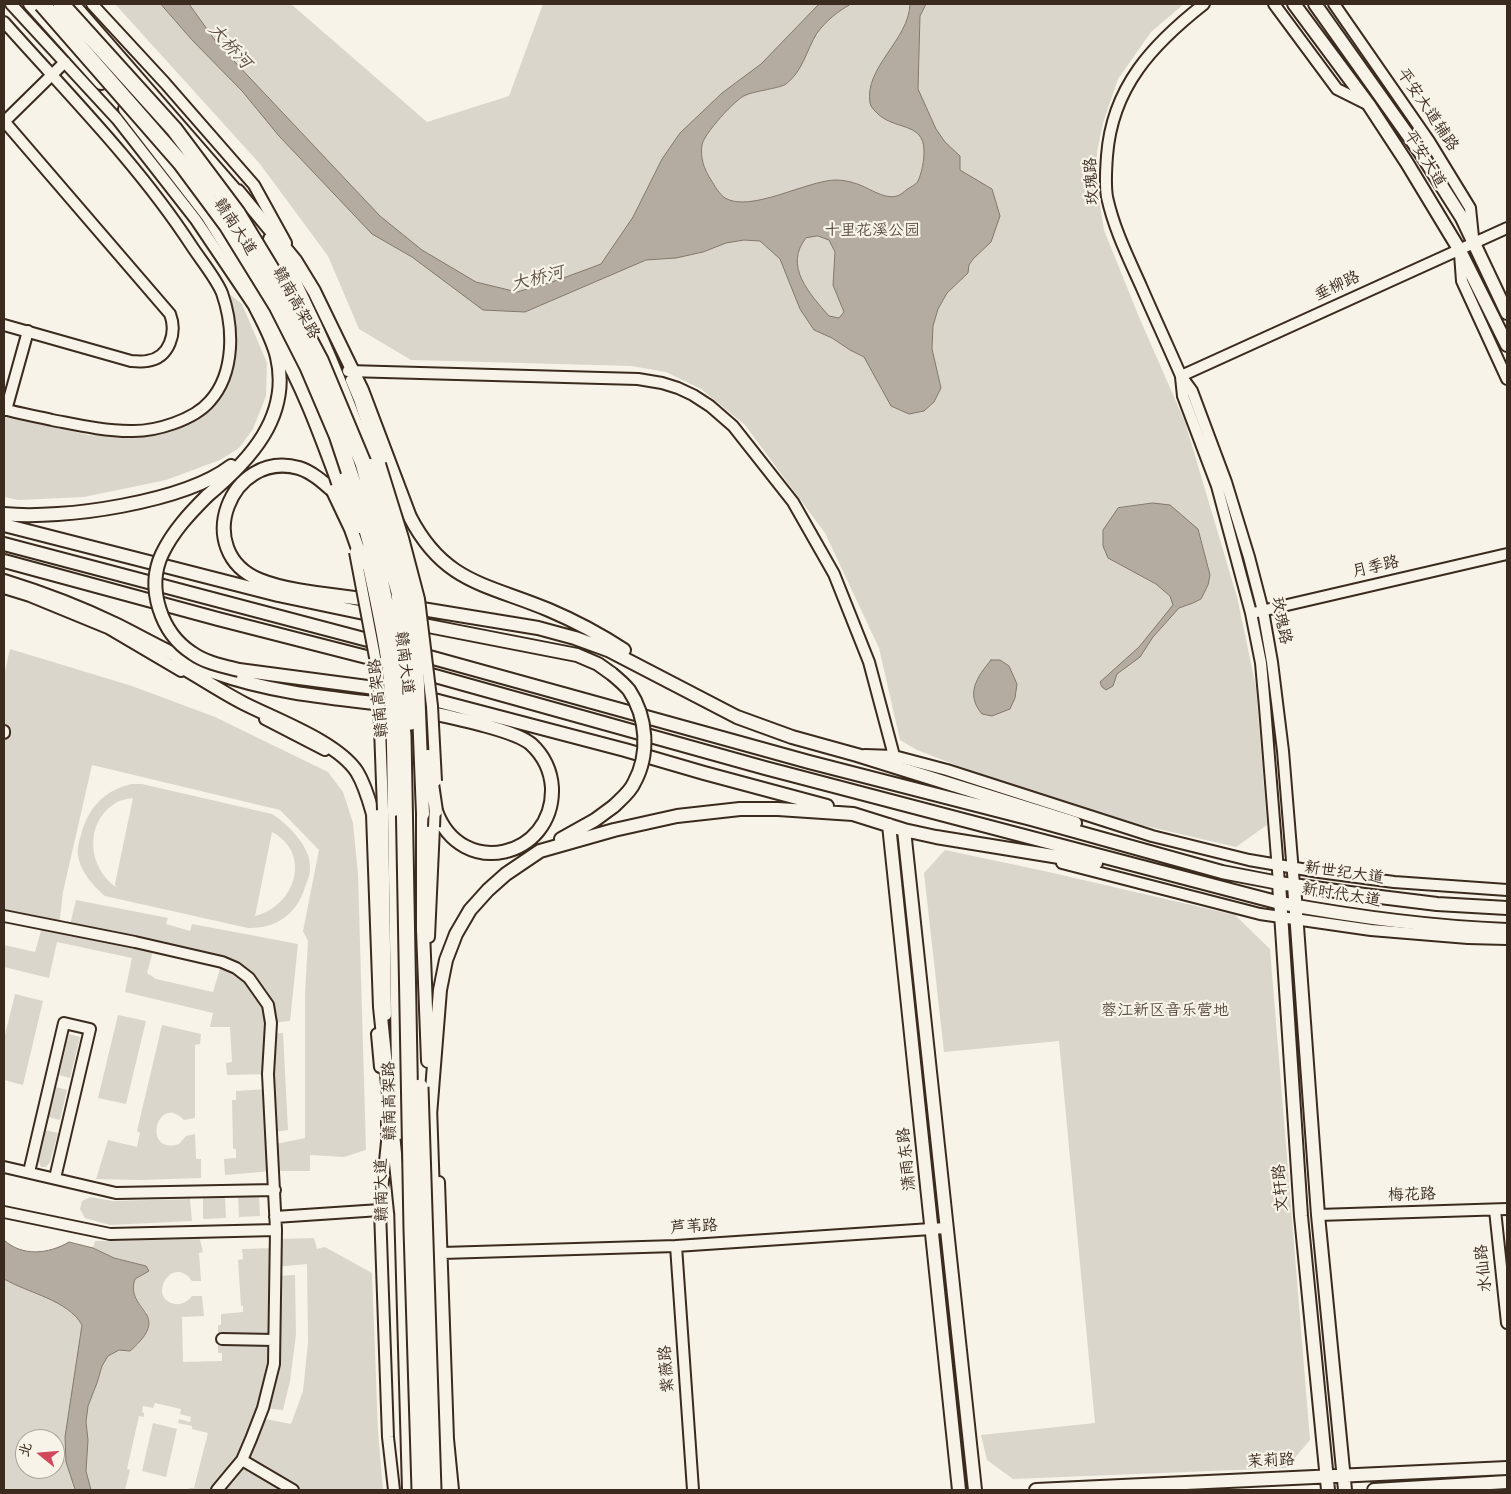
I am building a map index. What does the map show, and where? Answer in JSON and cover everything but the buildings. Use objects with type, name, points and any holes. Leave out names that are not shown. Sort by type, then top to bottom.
[{"type":"highway","name":"赣南高架路","points":[[42,4],[181,163],[227,225],[277,306],[308,368],[337,435],[359,501],[379,574],[391,631],[403,735],[412,1229],[420,1490]]},
{"type":"highway","name":"赣南高架路","points":[[61,4],[174,129],[237,213],[277,278],[320,360],[363,463],[399,592],[411,722],[415,941],[433,1490]]},
{"type":"main road","name":"赣南大道","points":[[30,4],[127,112],[207,215],[292,351],[325,425],[339,475],[365,548],[379,614],[390,681],[393,729],[388,810],[395,931],[409,1490]]},
{"type":"main road","name":"赣南大道","points":[[73,4],[238,192],[273,244],[298,288],[346,394],[380,463],[410,599],[417,660],[423,814],[422,930],[443,1490]]},
{"type":"main road","name":"平安大道","points":[[1294,4],[1369,105],[1459,248],[1507,345]]},
{"type":"main road","name":"平安大道","points":[[1315,4],[1420,152],[1462,219],[1507,312]]},
{"type":"main road","points":[[238,192],[295,260],[314,291],[350,371],[380,463],[416,530],[432,551],[445,565],[463,576],[552,611],[582,626],[614,644],[672,683]]},
{"type":"main road","points":[[207,215],[241,276],[270,337],[277,358],[279,378],[277,404],[268,430],[235,472],[187,516],[162,555],[156,585],[158,606],[165,624],[177,640],[191,653],[210,663],[239,670],[356,684],[478,710],[853,814],[904,830],[936,837],[1173,876]]},
{"type":"main road","points":[[4,514],[42,515],[80,512],[165,495],[195,486],[220,474],[253,449]]},
{"type":"main road","points":[[379,614],[351,529],[333,491],[316,476],[299,468],[281,466],[253,474],[239,486],[230,499],[225,513],[223,530],[226,546],[232,558],[244,571],[259,580],[278,586],[538,628],[575,638],[608,650],[737,717],[792,737],[857,755],[896,761],[1137,843],[1178,860]]},
{"type":"main road","points":[[4,525],[278,596],[488,639],[548,648],[577,655],[598,664],[628,689],[638,707],[644,728],[645,748],[641,766],[634,783],[614,806],[595,820],[540,851],[506,874],[470,910],[456,934],[446,960],[440,990],[430,1115]]},
{"type":"main road","points":[[4,544],[339,632],[810,762],[1031,819],[1178,860]]},
{"type":"main road","points":[[4,561],[218,619],[338,649],[765,768],[1173,876]]},
{"type":"main road","points":[[4,581],[64,601],[193,664],[255,685],[290,692],[404,706],[500,730],[517,736],[541,754],[552,780],[552,796],[542,827],[532,838],[518,847],[489,853],[474,851],[461,845],[449,835],[440,823],[435,807],[429,770],[417,660]]},
{"type":"main road","points":[[143,639],[169,659],[234,698],[318,740],[337,752],[356,770],[366,791],[374,814],[380,1007],[386,1083],[401,1212]]},
{"type":"main road","points":[[810,762],[857,755]]},
{"type":"main road","points":[[540,851],[614,830],[677,816],[710,811],[778,809],[853,814]]},
{"type":"main road","name":"潇雨东路","points":[[889,825],[959,1490]]},
{"type":"main road","name":"潇雨东路","points":[[904,830],[975,1490]]},
{"type":"main road","name":"新世纪大道","points":[[1178,860],[1222,872],[1279,883],[1428,903],[1507,908]]},
{"type":"main road","name":"新时代大道","points":[[1173,876],[1280,903],[1295,913],[1432,926],[1507,930]]},
{"type":"main road","name":"文轩路","points":[[1279,883],[1301,1216],[1328,1490]]},
{"type":"main road","name":"文轩路","points":[[1294,885],[1318,1215],[1345,1490]]},
{"type":"main road","name":"茉莉路","points":[[1036,1490],[1507,1468]]},
{"type":"main road","points":[[1374,1490],[1507,1482]]},
{"type":"street","points":[[11,4],[117,119],[196,220],[258,311],[287,361],[339,475],[378,673],[388,810],[386,1142],[380,1210],[388,1437],[394,1490]]},
{"type":"street","points":[[92,4],[165,83],[254,185],[295,260]]},
{"type":"street","name":"玫瑰路","points":[[1204,4],[1158,43],[1136,70],[1123,93],[1108,140],[1107,195],[1116,232],[1181,376],[1192,391],[1226,482],[1249,557],[1263,611],[1272,662],[1283,751],[1294,885]]},
{"type":"street","points":[[1274,4],[1337,89],[1369,105]]},
{"type":"street","name":"平安大道辅路","points":[[1334,4],[1430,141],[1470,208],[1473,243]]},
{"type":"street","points":[[4,22],[147,182],[176,222],[221,291],[227,310],[230,331],[228,367],[223,382],[216,394],[205,407],[185,419],[156,428],[130,432],[92,428],[5,410],[28,331]]},
{"type":"street","points":[[4,325],[131,361],[148,361],[165,351],[173,336],[174,323],[170,314],[4,122],[64,62]]},
{"type":"street","points":[[1376,90],[1402,102]]},
{"type":"street","name":"垂柳路","points":[[1181,376],[1459,248],[1507,228]]},
{"type":"street","points":[[1459,248],[1462,281],[1507,379]]},
{"type":"street","points":[[350,371],[638,379],[662,382],[693,395],[710,406],[733,426],[793,502],[834,574],[869,662],[896,761],[947,770],[1152,836],[1249,860],[1394,882],[1507,890]]},
{"type":"street","name":"玫瑰路","points":[[1181,376],[1183,396],[1217,486],[1251,614],[1260,663],[1270,760],[1279,883]]},
{"type":"street","points":[[380,463],[403,538],[422,618],[432,706],[436,769],[429,930],[448,1439],[453,1490]]},
{"type":"street","name":"月季路","points":[[1251,614],[1507,554]]},
{"type":"street","points":[[4,588],[30,596],[108,628],[228,700],[324,749],[349,769],[364,794],[368,822],[378,1047],[386,1124]]},
{"type":"street","points":[[1008,849],[1260,914],[1281,917],[1295,913],[1371,930],[1468,938],[1507,939]]},
{"type":"street","points":[[4,916],[135,942],[222,962],[236,968],[249,978],[268,1006],[271,1024],[268,1074],[270,1133],[276,1230],[274,1364],[263,1408],[242,1460],[217,1490]]},
{"type":"street","points":[[29,1172],[64,1023],[90,1029],[55,1178]]},
{"type":"street","points":[[4,1167],[116,1193],[274,1190]]},
{"type":"street","name":"梅花路","points":[[1318,1215],[1507,1209]]},
{"type":"street","points":[[275,1216],[380,1210]]},
{"type":"street","name":"水仙路","points":[[1496,1210],[1507,1323]]},
{"type":"street","points":[[4,1212],[110,1234],[276,1230]]},
{"type":"street","name":"芦苇路","points":[[442,1254],[676,1246],[946,1228]]},
{"type":"street","name":"紫薇路","points":[[676,1246],[693,1490]]},
{"type":"street","points":[[222,1339],[274,1340]]},
{"type":"street","points":[[242,1460],[293,1490]]},
{"type":"green space","name":"十里花溪公园","points":[[115,4],[291,4],[427,122],[509,96],[543,4],[1184,4],[1151,32],[1118,79],[1103,123],[1097,152],[1097,186],[1104,230],[1139,317],[1185,422],[1237,597],[1256,687],[1267,825],[1236,847],[1068,808],[917,750],[900,740],[879,648],[825,533],[745,425],[701,389],[666,372],[631,366],[411,360],[359,329],[328,256],[260,164]]},
{"type":"green space","points":[[228,293],[242,304],[267,363],[266,396],[253,429],[239,448],[220,460],[166,480],[84,497],[18,500],[4,497],[4,414],[88,435],[114,437],[151,436],[197,417],[219,400],[228,377],[235,338]]},
{"type":"green space","points":[[10,649],[132,686],[215,717],[328,772],[343,792],[353,823],[358,874],[366,1150],[344,1157],[310,1155],[310,1171],[273,1171],[225,1175],[224,1159],[236,1158],[236,1149],[233,1149],[232,1100],[236,1100],[236,1091],[268,1089],[268,1074],[227,1075],[226,1063],[232,1062],[230,1027],[210,1027],[213,1013],[125,992],[132,958],[57,942],[49,978],[4,967],[4,945],[35,952],[43,924],[4,916],[4,675]],"holes":[[[92,765],[280,810],[319,850],[303,931],[308,941],[305,994],[305,1138],[271,1145],[270,1133],[288,1130],[283,1033],[271,1034],[271,1023],[290,1021],[298,944],[192,924],[190,931],[166,924],[168,918],[76,900],[69,929],[59,927],[63,892]],[[154,947],[222,962],[213,992],[156,979],[147,973]]]},
{"type":"green space","points":[[142,784],[272,814],[298,837],[310,861],[308,878],[297,905],[276,923],[258,928],[248,928],[105,896],[96,888],[81,867],[78,845],[84,825],[93,809],[105,796],[122,787]],"holes":[[[133,798],[115,884],[116,887],[107,879],[95,858],[94,834],[104,813],[116,803]],[[272,832],[284,841],[292,853],[295,865],[294,878],[289,891],[281,902],[255,916]]]},
{"type":"green space","name":"蓉江新区音乐营地","points":[[945,850],[1235,915],[1270,949],[1310,1440],[1286,1468],[1013,1479],[987,1460],[981,1435],[1095,1423],[1059,1041],[944,1052],[924,873]]},
{"type":"green space","points":[[15,994],[43,1001],[23,1085],[4,1080],[4,1039]]},
{"type":"green space","points":[[118,1015],[146,1021],[126,1104],[98,1098]]},
{"type":"green space","points":[[162,1025],[201,1034],[200,1044],[195,1045],[195,1118],[184,1120],[174,1113],[166,1114],[161,1118],[157,1126],[157,1134],[160,1141],[167,1145],[179,1144],[186,1136],[195,1134],[196,1159],[201,1159],[201,1178],[96,1179],[108,1140],[137,1147],[140,1133],[137,1131]]},
{"type":"green space","points":[[69,1034],[80,1037],[70,1078],[59,1075]]},
{"type":"green space","points":[[56,1087],[67,1090],[60,1120],[48,1117]]},
{"type":"green space","points":[[45,1130],[58,1133],[50,1162],[46,1167],[41,1167],[38,1159]]},
{"type":"green space","points":[[259,1195],[260,1216],[239,1217],[238,1196]]},
{"type":"green space","points":[[225,1196],[226,1218],[203,1219],[203,1197]]},
{"type":"green space","points":[[91,1197],[112,1201],[190,1199],[192,1221],[110,1225],[85,1218],[80,1209],[82,1201]]},
{"type":"green space","points":[[314,1238],[317,1249],[325,1247],[372,1273],[378,1431],[383,1490],[188,1490],[189,1488],[194,1488],[208,1433],[192,1429],[192,1426],[178,1423],[179,1419],[190,1422],[191,1417],[180,1414],[181,1409],[155,1403],[153,1408],[143,1406],[142,1412],[144,1417],[139,1416],[127,1469],[130,1470],[125,1490],[91,1490],[86,1471],[88,1440],[86,1422],[88,1406],[102,1365],[108,1356],[119,1350],[147,1313],[135,1298],[133,1285],[135,1279],[148,1271],[131,1262],[114,1258],[93,1248],[95,1241],[200,1239],[203,1252],[199,1253],[201,1281],[192,1281],[184,1274],[177,1272],[165,1280],[162,1287],[163,1294],[167,1300],[175,1304],[185,1302],[192,1296],[202,1296],[204,1316],[182,1317],[183,1362],[222,1361],[222,1353],[218,1353],[218,1325],[221,1325],[221,1314],[243,1312],[238,1260],[243,1259],[242,1249],[275,1248],[276,1239]],"holes":[[[307,1264],[308,1343],[303,1391],[291,1424],[260,1418],[263,1408],[283,1410],[290,1381],[296,1335],[295,1275],[275,1276],[275,1267]]]},
{"type":"green space","points":[[4,1279],[58,1303],[76,1316],[82,1325],[69,1412],[66,1462],[76,1490],[4,1490]]},
{"type":"green space","points":[[153,1423],[177,1429],[166,1477],[142,1471]]},
{"type":"shaded area","points":[[161,4],[189,4],[217,43],[380,216],[422,250],[476,282],[517,292],[558,280],[601,264],[633,217],[662,159],[680,133],[722,93],[761,64],[819,4],[851,4],[841,10],[817,33],[792,79],[779,87],[741,98],[708,133],[702,145],[702,159],[709,176],[717,190],[725,198],[736,202],[763,199],[809,185],[835,180],[852,182],[892,197],[899,195],[914,185],[918,181],[923,166],[923,141],[913,130],[891,122],[876,112],[870,103],[870,90],[880,65],[902,30],[908,17],[910,4],[926,4],[920,16],[918,89],[936,129],[945,142],[960,156],[960,170],[992,189],[1000,216],[991,242],[973,259],[969,265],[968,273],[947,293],[938,309],[933,326],[932,349],[941,388],[934,402],[924,411],[909,414],[891,406],[864,357],[832,338],[814,330],[800,309],[780,259],[760,241],[744,240],[726,243],[703,252],[676,258],[646,260],[525,312],[483,310],[412,257],[372,234],[279,136],[242,91],[192,40]],"holes":[[[818,236],[829,240],[835,252],[833,285],[844,312],[839,318],[829,316],[807,289],[798,269],[797,259],[800,248],[806,238]]]},
{"type":"shaded area","points":[[1153,503],[1170,505],[1198,529],[1210,575],[1208,585],[1201,599],[1179,608],[1153,637],[1140,657],[1117,674],[1113,686],[1106,690],[1100,682],[1139,647],[1173,605],[1170,596],[1156,584],[1108,558],[1103,546],[1103,530],[1118,508]]},
{"type":"shaded area","points":[[991,660],[1000,660],[1009,666],[1017,684],[1015,698],[1010,709],[992,716],[982,714],[974,700],[975,686],[981,673]]},
{"type":"shaded area","points":[[4,1240],[19,1249],[36,1252],[53,1249],[69,1242],[93,1248],[114,1258],[146,1266],[149,1271],[135,1279],[133,1290],[145,1312],[148,1328],[143,1338],[130,1351],[119,1350],[108,1356],[102,1366],[88,1406],[86,1422],[88,1440],[86,1471],[91,1490],[75,1489],[66,1462],[65,1437],[82,1325],[76,1316],[57,1303],[4,1279]]},
{"type":"water label","name":"大桥河","points":[[228,48]]},
{"type":"water label","name":"大桥河","points":[[538,281]]}]
